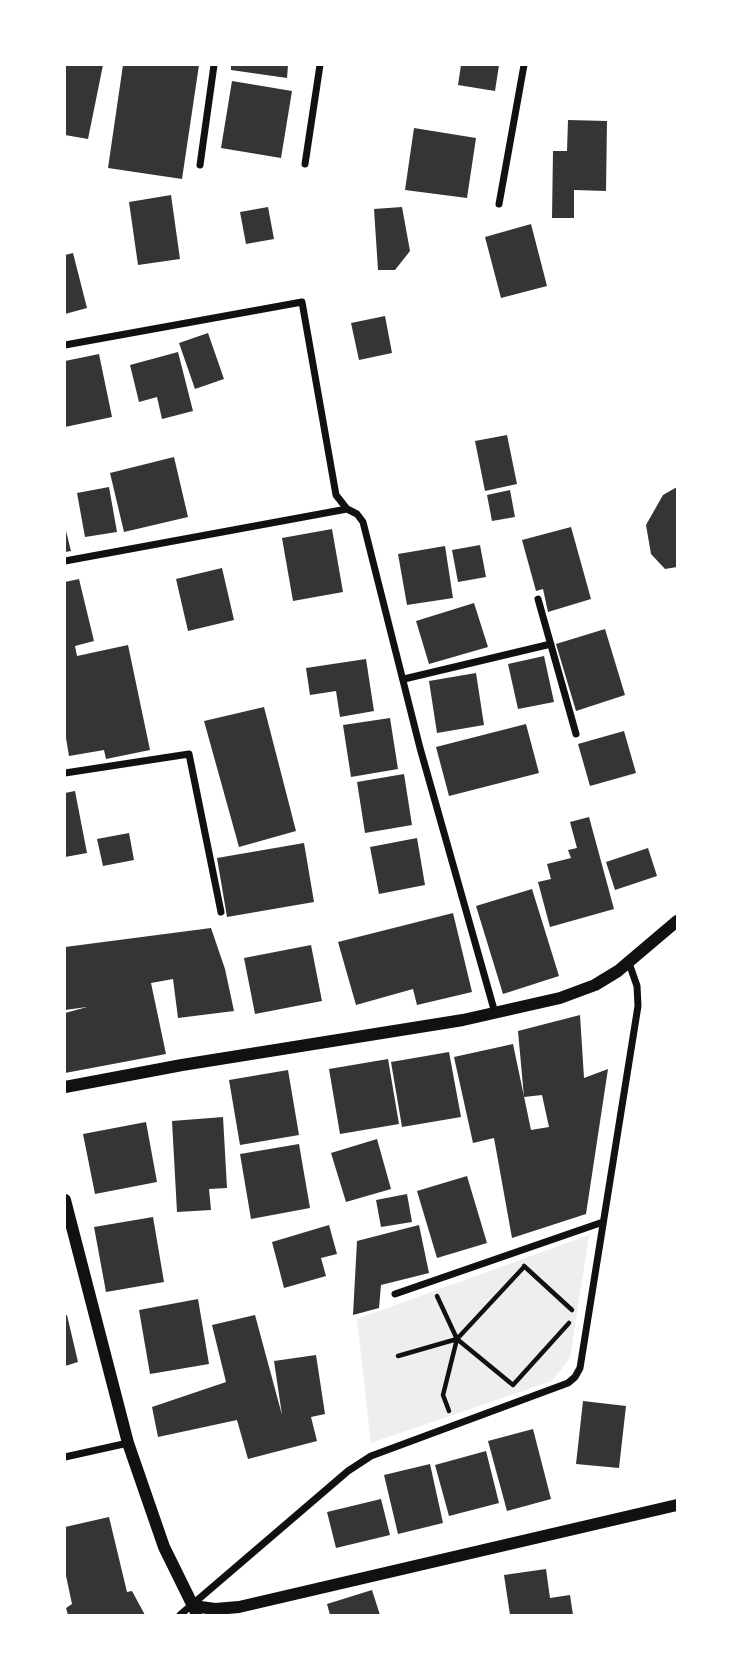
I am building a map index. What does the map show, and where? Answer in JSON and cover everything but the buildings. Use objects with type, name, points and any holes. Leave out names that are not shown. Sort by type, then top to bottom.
[{"type":"street","points":[[200,165],[214,65]]},
{"type":"street","points":[[305,164],[320,65]]},
{"type":"street","points":[[499,204],[524,65]]},
{"type":"street","points":[[65,345],[302,302],[337,495],[347,509],[357,514],[363,522],[450,856],[496,1013]]},
{"type":"street","points":[[65,561],[347,509]]},
{"type":"street","points":[[538,599],[576,734]]},
{"type":"street","points":[[404,679],[551,644]]},
{"type":"street","points":[[65,773],[189,754],[221,912]]},
{"type":"street","points":[[65,1087],[496,1013],[570,995],[607,978],[629,963],[677,922]]},
{"type":"street","points":[[196,1611],[361,1461],[568,1383],[575,1377],[580,1368],[638,1006],[637,986],[629,963]]},
{"type":"street","points":[[65,1200],[128,1443],[164,1547],[196,1611]]},
{"type":"street","points":[[395,1294],[603,1222]]},
{"type":"street","points":[[65,1457],[128,1443]]},
{"type":"street","points":[[180,1615],[239,1607],[677,1505]]},
{"type":"path","points":[[431,1282],[457,1339],[513,1385],[577,1314],[524,1267],[521,1251]]},
{"type":"path","points":[[453,1425],[443,1395],[457,1339],[524,1267]]},
{"type":"path","points":[[398,1356],[457,1339]]},
{"type":"shaded area","points":[[589,1235],[570,1358],[552,1381],[371,1443],[357,1319]]}]
